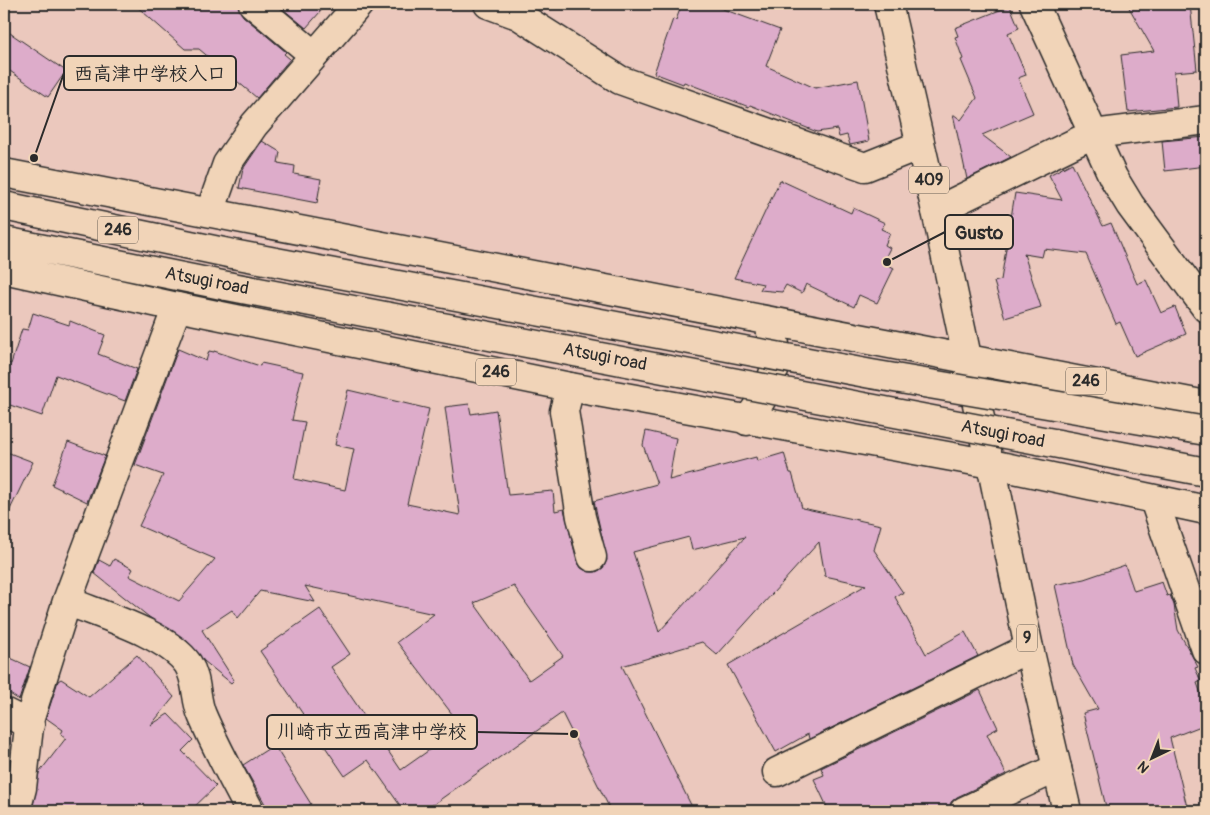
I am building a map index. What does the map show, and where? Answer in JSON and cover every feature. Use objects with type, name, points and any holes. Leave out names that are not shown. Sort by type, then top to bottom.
[{"type":"main road","points":[[253,4],[314,55]]},
{"type":"main road","points":[[210,212],[227,164],[254,125],[359,4]]},
{"type":"main road","points":[[488,4],[518,15],[620,80],[864,167],[920,144]]},
{"type":"main road","name":"409","points":[[888,4],[936,211],[990,464]]},
{"type":"main road","points":[[1034,4],[1113,177],[1130,205],[1206,308]]},
{"type":"main road","points":[[936,211],[1093,134],[1206,120]]},
{"type":"main road","name":"246","points":[[4,173],[1206,405]]},
{"type":"main road","name":"Atsugi road","points":[[4,206],[233,254],[870,374],[1206,431]]},
{"type":"main road","name":"Atsugi road","points":[[4,241],[227,286],[1206,472]]},
{"type":"main road","name":"246","points":[[4,268],[177,308],[747,421],[990,464],[1206,510]]},
{"type":"main road","points":[[16,811],[22,788],[30,725],[67,601],[177,308]]},
{"type":"main road","points":[[747,421],[760,403],[771,380],[775,364],[773,336],[765,320]]},
{"type":"main road","points":[[570,386],[564,411],[581,517],[592,557]]},
{"type":"main road","name":"9","points":[[990,464],[1029,648],[1067,811]]},
{"type":"main road","points":[[1154,500],[1206,650]]},
{"type":"main road","points":[[67,601],[144,631],[172,649],[188,664],[196,685],[201,713],[250,811]]},
{"type":"main road","points":[[777,772],[1029,648]]},
{"type":"main road","points":[[4,712],[30,725]]},
{"type":"main road","points":[[964,811],[1057,768]]},
{"type":"building","points":[[134,4],[238,4],[243,16],[286,52],[284,54],[290,59],[257,98],[199,49],[185,49]]},
{"type":"building","points":[[277,4],[327,4],[306,28]]},
{"type":"building","points":[[682,4],[709,4],[780,30],[766,66],[815,88],[858,80],[869,141],[850,145],[847,135],[839,137],[837,129],[817,132],[750,105],[749,107],[684,82],[683,84],[654,73],[673,19],[676,20]]},
{"type":"building","points":[[1127,4],[1190,4],[1197,70],[1174,72],[1177,107],[1128,112],[1121,55],[1154,51]]},
{"type":"building","points":[[1010,6],[1019,28],[1008,33],[1026,75],[1018,78],[1033,113],[982,135],[1011,157],[967,179],[953,114],[961,120],[977,98],[961,60],[963,59],[955,37],[958,36],[955,28]]},
{"type":"building","points":[[4,29],[66,71],[48,97],[4,67]]},
{"type":"building","points":[[1206,137],[1206,166],[1165,171],[1162,141]]},
{"type":"building","points":[[262,141],[280,152],[278,163],[295,166],[294,174],[321,179],[317,203],[239,188],[243,169]]},
{"type":"building","points":[[1072,163],[1103,226],[1111,223],[1137,284],[1146,280],[1161,313],[1175,307],[1186,334],[1135,356],[1120,322],[1116,324],[1086,254],[1044,249],[1042,257],[1024,254],[1041,307],[1005,318],[994,282],[1001,280],[1015,193],[1062,200],[1049,175]]},
{"type":"building","points":[[780,180],[851,213],[853,208],[885,223],[881,229],[890,233],[885,245],[890,248],[883,262],[894,268],[877,303],[859,295],[854,307],[806,284],[802,293],[786,285],[782,292],[760,290],[763,284],[734,278]]},
{"type":"building","points":[[33,313],[69,325],[70,321],[105,335],[98,354],[137,369],[125,401],[56,375],[42,416],[4,403],[4,362],[11,364],[22,329],[28,330]]},
{"type":"building","points":[[178,349],[206,361],[209,351],[214,351],[260,366],[261,363],[303,372],[292,420],[305,422],[294,479],[345,490],[354,449],[335,445],[348,390],[429,409],[407,504],[460,515],[445,407],[469,404],[471,414],[496,410],[508,495],[553,491],[555,511],[564,509],[577,561],[581,568],[589,572],[596,572],[603,568],[607,560],[594,501],[657,484],[643,445],[646,431],[676,438],[669,480],[756,457],[757,461],[784,453],[802,508],[881,525],[874,550],[904,594],[900,593],[895,597],[926,654],[965,632],[978,656],[809,739],[808,734],[776,752],[728,665],[866,585],[825,576],[819,542],[717,655],[702,642],[622,666],[694,811],[611,811],[562,713],[424,811],[404,811],[368,760],[345,776],[260,651],[320,609],[350,654],[331,667],[401,770],[462,727],[397,642],[434,614],[305,586],[315,602],[260,591],[238,618],[232,610],[202,630],[234,680],[231,683],[204,661],[187,641],[149,617],[94,573],[99,560],[110,566],[114,559],[133,569],[129,576],[179,601],[215,559],[139,526],[163,475],[135,465]],"holes":[[[689,537],[692,550],[745,537],[659,632],[633,552]],[[514,586],[563,656],[529,680],[474,603]]]},
{"type":"building","points":[[68,442],[105,456],[87,502],[52,485]]},
{"type":"building","points":[[4,451],[33,462],[4,522]]},
{"type":"building","points":[[1125,565],[1134,591],[1162,582],[1167,596],[1170,595],[1174,605],[1178,630],[1198,667],[1195,668],[1201,681],[1197,683],[1206,707],[1206,724],[1170,738],[1188,811],[1107,811],[1083,713],[1098,709],[1073,665],[1055,585],[1084,579]]},
{"type":"building","points":[[4,655],[30,667],[19,700],[4,690]]},
{"type":"building","points":[[137,655],[174,697],[151,725],[168,714],[193,740],[182,751],[216,786],[190,811],[32,811],[39,773],[66,738],[61,734],[63,730],[46,718],[58,681],[61,679],[89,697]]},
{"type":"building","points":[[980,690],[998,728],[987,734],[1006,774],[957,797],[951,802],[949,811],[829,811],[814,779],[824,775],[821,768]]},
{"type":"building","points":[[274,745],[311,804],[299,811],[269,811],[243,765]]},
{"type":"place","name":"西高津中学校入口","points":[[34,158]]},
{"type":"place","name":"Gusto","points":[[887,262]]},
{"type":"place","name":"川崎市立西高津中学校","points":[[574,734]]}]
